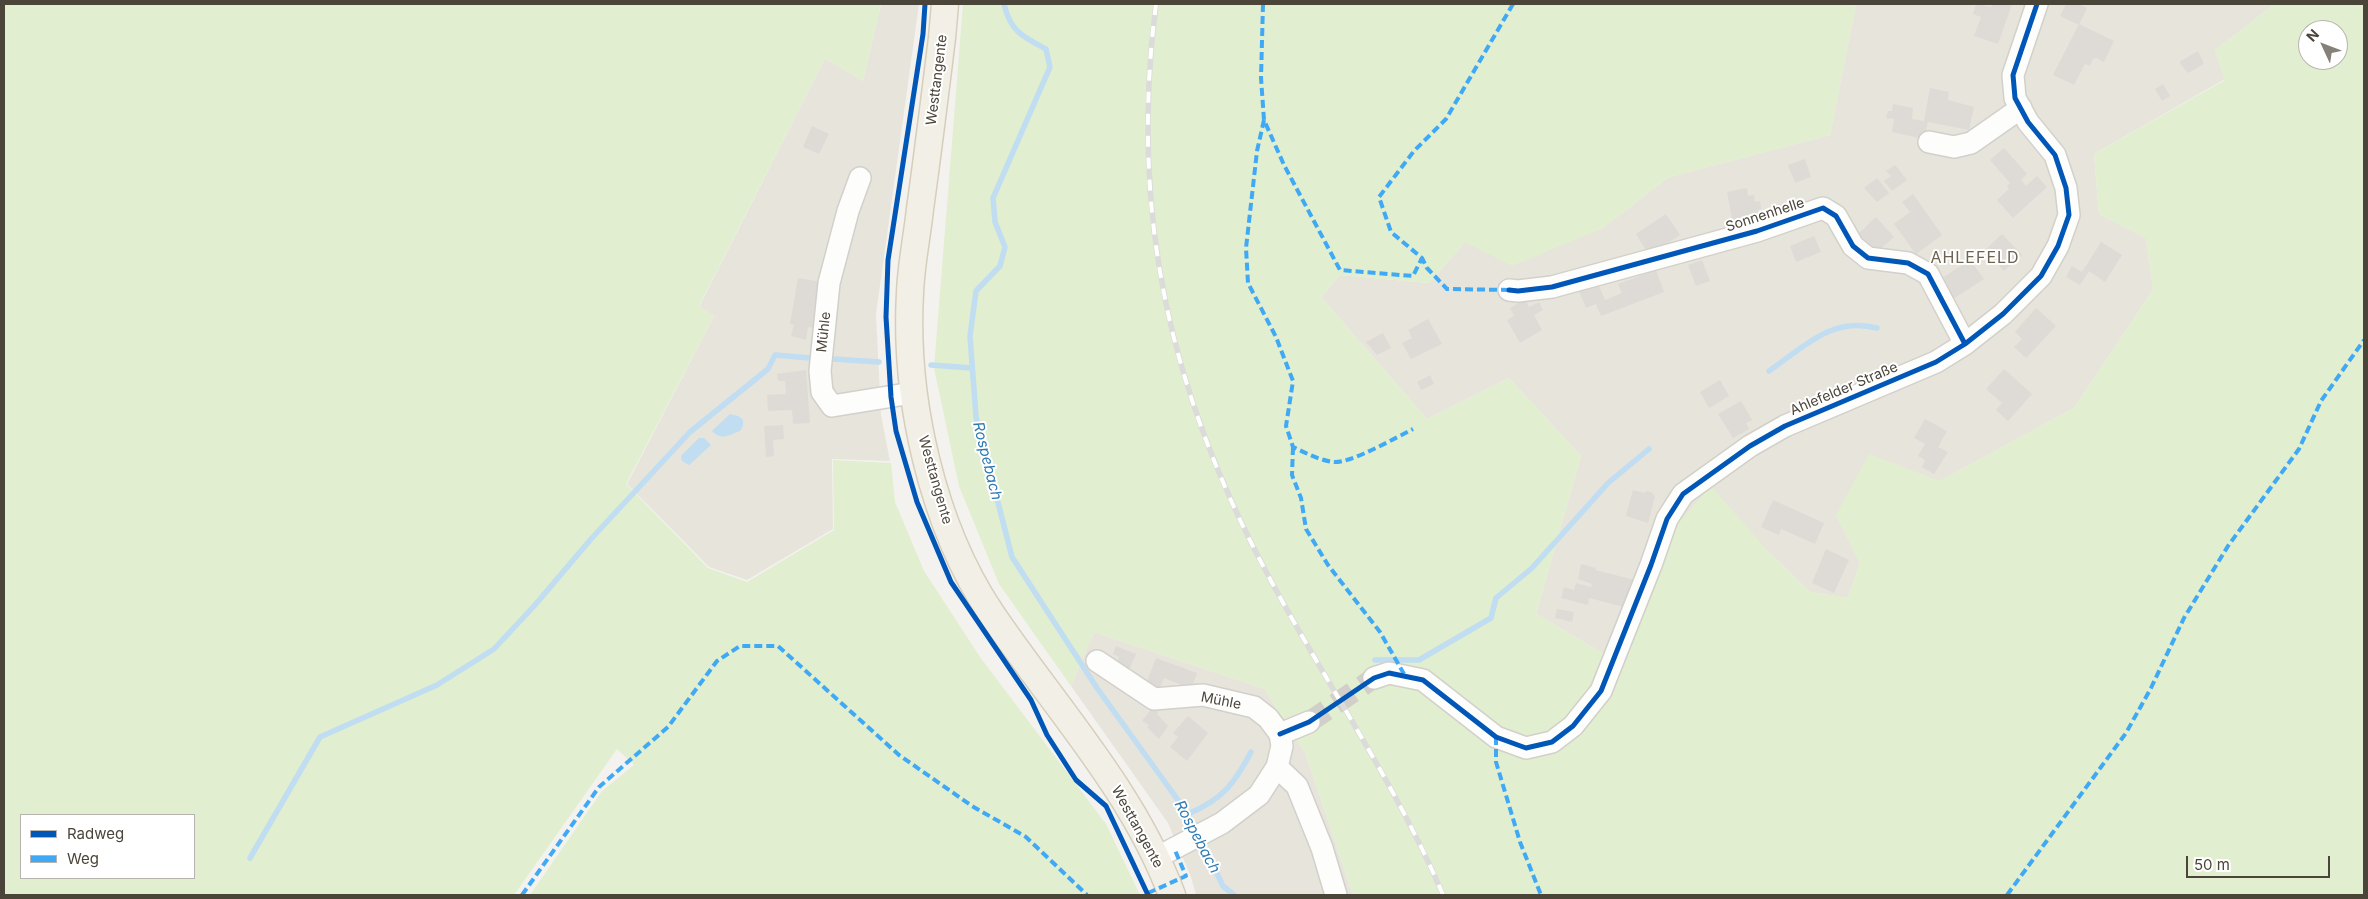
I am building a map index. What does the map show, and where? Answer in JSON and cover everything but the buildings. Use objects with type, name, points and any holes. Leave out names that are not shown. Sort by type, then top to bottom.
[{"type":"main road","name":"Westtangente","points":[[945,4],[910,292],[912,393],[932,479],[960,562],[995,619],[1116,788],[1156,858],[1172,895]]},
{"type":"street","name":"Ahlefelder Straße","points":[[1374,678],[1389,673],[1423,680],[1496,737],[1526,748],[1552,742],[1574,726],[1601,691],[1651,565],[1667,519],[1682,494],[1750,446],[1785,426],[1936,362],[1965,344],[2003,314],[2041,276],[2058,246],[2069,215],[2066,188],[2055,154],[2028,122],[2015,98],[2014,75],[2037,4]]},
{"type":"street","points":[[1929,142],[1954,146],[1971,144],[2020,108]]},
{"type":"street","name":"Mühle","points":[[860,178],[848,211],[829,283],[820,371],[822,392],[832,406],[912,393]]},
{"type":"street","name":"Sonnenhelle","points":[[1509,290],[1518,291],[1552,287],[1757,231],[1823,208],[1836,216],[1854,246],[1868,258],[1908,263],[1928,274],[1965,344]]},
{"type":"street","name":"Mühle","points":[[1097,661],[1154,699],[1203,695],[1254,708],[1268,718],[1280,734]]},
{"type":"street","points":[[1156,858],[1222,823],[1259,795],[1277,767],[1282,746],[1280,734],[1309,722]]},
{"type":"street","points":[[1277,767],[1297,786],[1322,848],[1336,895]]},
{"type":"shaded area","points":[[881,4],[919,4],[876,314],[881,415],[890,461],[832,459],[833,529],[747,580],[709,567],[627,484],[714,316],[699,307],[825,58],[863,81]]},
{"type":"shaded area","points":[[1856,4],[2275,4],[2215,50],[2225,79],[2094,154],[2099,214],[2146,238],[2153,290],[2074,408],[1940,481],[1836,515],[1860,563],[1848,598],[1810,592],[1771,554],[1668,534],[1625,666],[1536,614],[1581,456],[1509,378],[1427,419],[1321,297],[1340,275],[1429,283],[1465,242],[1601,229],[1669,177],[1830,135]]},
{"type":"shaded area","points":[[1094,632],[1265,689],[1287,727],[1305,752],[1353,895],[1196,895],[1191,877],[1168,823],[1071,686]]},
{"type":"green space","points":[[4,4],[881,4],[863,81],[825,58],[699,306],[714,316],[626,484],[708,568],[747,582],[834,530],[833,460],[891,463],[895,502],[924,571],[980,657],[1106,824],[1140,895],[530,895],[602,791],[634,765],[617,749],[514,895],[4,895]]},
{"type":"green space","points":[[963,4],[1856,4],[1830,135],[1669,177],[1601,229],[1512,266],[1465,242],[1429,283],[1340,275],[1321,297],[1427,419],[1509,378],[1581,456],[1536,614],[1625,666],[1668,534],[1711,486],[1771,554],[1810,592],[1848,598],[1860,563],[1836,515],[1869,454],[1940,481],[2074,408],[2153,290],[2146,238],[2099,214],[2094,154],[2225,80],[2215,50],[2275,4],[2364,4],[2364,895],[1353,895],[1305,752],[1287,727],[1265,689],[1094,632],[1071,686],[999,584],[959,486],[934,368]]},
{"type":"water","points":[[730,414],[738,416],[743,420],[743,426],[740,431],[725,436],[715,434],[712,431]]},
{"type":"water","points":[[699,438],[704,438],[711,445],[689,465],[682,461],[681,456]]},
{"type":"waterway","name":"Rospebach","points":[[1004,4],[1014,27],[1024,37],[1046,49],[1050,67],[993,198],[995,222],[1005,247],[1000,266],[976,291],[970,336],[976,417],[1012,557],[1097,688],[1188,814],[1223,886],[1234,895]]},
{"type":"waterway","points":[[1769,371],[1819,336],[1832,330],[1846,326],[1861,325],[1877,328]]},
{"type":"waterway","points":[[250,858],[320,737],[437,685],[494,649],[535,605],[591,539],[690,432],[768,369],[775,355],[810,358]]},
{"type":"waterway","points":[[833,359],[879,362]]},
{"type":"waterway","points":[[931,365],[972,368]]},
{"type":"waterway","points":[[1375,660],[1419,660],[1491,618],[1496,598],[1532,568],[1608,483],[1649,449]]},
{"type":"waterway","points":[[1188,814],[1219,796],[1233,782],[1251,752]]},
{"type":"tunnel","points":[[1309,722],[1374,678]]},
{"type":"railway","points":[[1156,4],[1149,81],[1148,156],[1154,229],[1165,300],[1183,371],[1206,440],[1235,510],[1270,579],[1383,774],[1443,895]]},
{"type":"marked path","points":[[1263,4],[1261,78],[1264,120],[1284,165],[1340,270],[1413,276],[1422,258]]},
{"type":"marked path","points":[[1509,290],[1447,289],[1427,268],[1422,258],[1391,232],[1379,197],[1414,151],[1446,119],[1513,4]]},
{"type":"marked path","points":[[1264,120],[1257,151],[1246,248],[1248,283],[1276,337],[1293,381],[1286,426],[1293,447],[1323,460],[1341,461],[1373,449],[1413,429]]},
{"type":"marked path","points":[[2007,895],[2126,733],[2151,688],[2184,618],[2228,546],[2299,449],[2321,401],[2364,340]]},
{"type":"marked path","points":[[1293,447],[1292,475],[1301,498],[1306,529],[1328,565],[1380,632],[1404,674]]},
{"type":"marked path","points":[[522,895],[599,787],[668,727],[717,661],[740,646],[778,646],[899,755],[972,806],[1026,837],[1087,895]]},
{"type":"marked path","points":[[1496,737],[1496,762],[1520,842],[1541,895]]},
{"type":"marked path","points":[[1148,893],[1186,876],[1174,848]]},
{"type":"cycle path","points":[[925,4],[923,34],[888,260],[886,317],[891,397],[896,431],[917,502],[951,582],[1031,700],[1047,735],[1076,780],[1106,806],[1148,895]]},
{"type":"cycle path","points":[[1280,734],[1309,722],[1374,678],[1389,673],[1423,680],[1496,737],[1526,748],[1552,742],[1573,726],[1601,691],[1651,565],[1667,519],[1683,494],[1750,446],[1785,426],[1936,362],[1965,344],[2003,314],[2041,276],[2058,246],[2069,215],[2066,188],[2055,155],[2028,122],[2015,98],[2013,75],[2037,4]]},
{"type":"cycle path","points":[[1509,290],[1518,291],[1552,287],[1757,231],[1823,208],[1836,216],[1853,246],[1868,258],[1908,263],[1928,274],[1965,344]]},
{"type":"district","name":"AHLEFELD","points":[[1975,258]]}]
